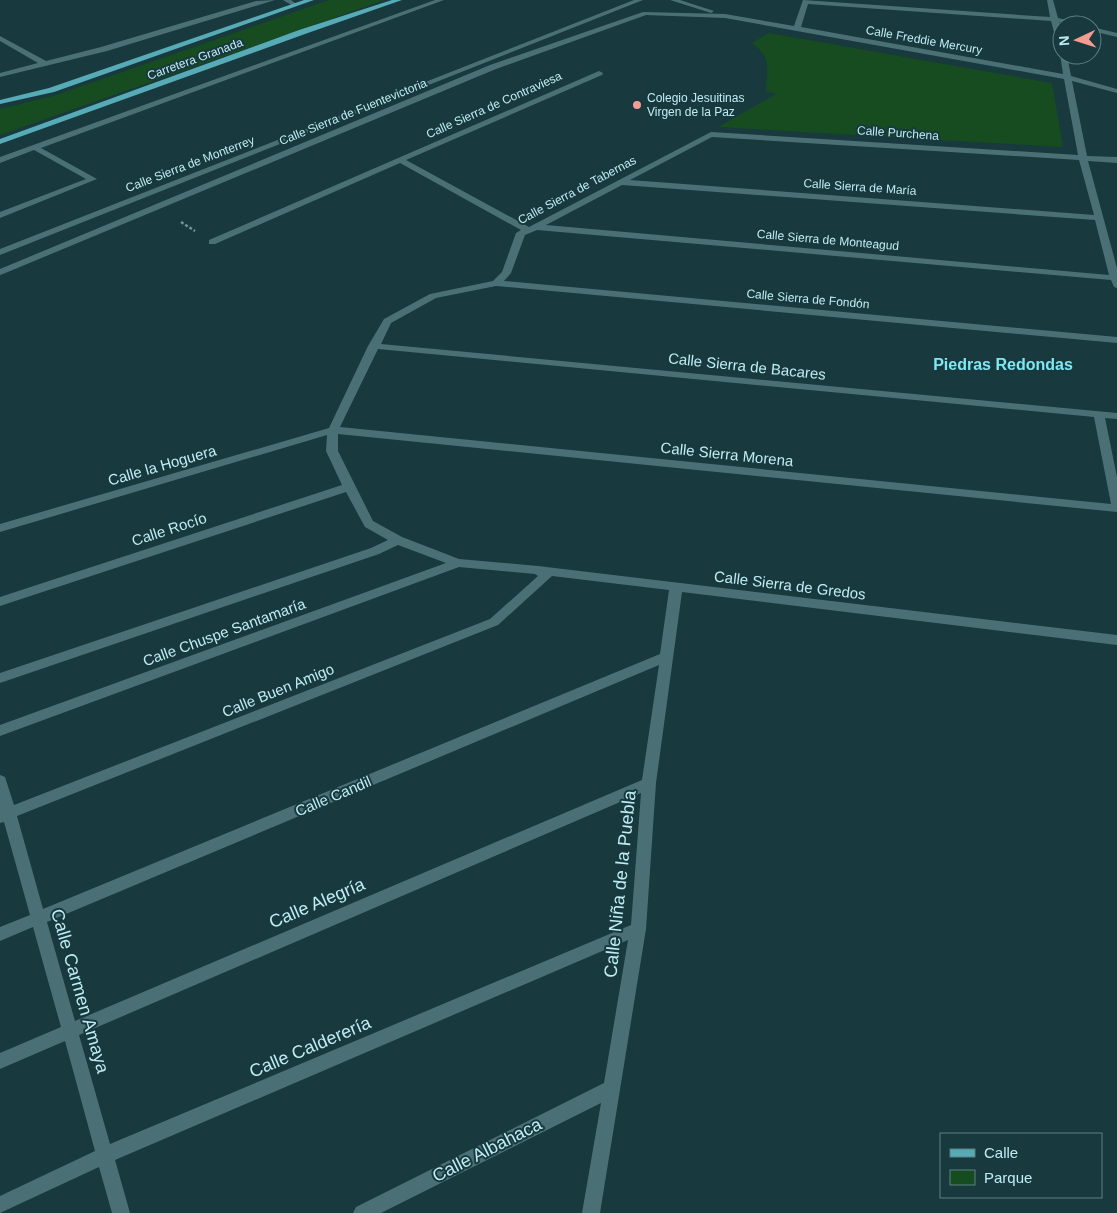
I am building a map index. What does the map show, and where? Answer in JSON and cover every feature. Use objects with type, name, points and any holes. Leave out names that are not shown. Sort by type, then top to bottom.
[{"type":"main road","name":"Carretera Granada","points":[[0,102],[51,90],[311,0]]},
{"type":"main road","name":"Carretera Granada","points":[[0,142],[302,32],[399,0]]},
{"type":"street","points":[[0,75],[168,30],[258,2],[272,0]]},
{"type":"street","points":[[286,0],[296,6]]},
{"type":"street","points":[[0,160],[441,0]]},
{"type":"street","name":"Calle Sierra de Monterrey","points":[[0,252],[640,0]]},
{"type":"street","points":[[673,0],[725,16]]},
{"type":"street","points":[[1050,0],[1054,15]]},
{"type":"street","points":[[797,29],[806,1],[1052,19]]},
{"type":"street","name":"Calle Sierra de Fuentevictoria","points":[[0,272],[493,67],[628,18],[645,13],[663,12],[725,16]]},
{"type":"street","name":"Calle Freddie Mercury","points":[[725,16],[1067,77],[1117,91]]},
{"type":"street","points":[[1102,31],[1117,35]]},
{"type":"street","points":[[0,38],[44,64]]},
{"type":"street","points":[[1064,65],[1083,158],[1116,281]]},
{"type":"street","name":"Calle Sierra de Contraviesa","points":[[212,242],[599,73]]},
{"type":"street","name":"Calle Purchena","points":[[711,134],[1117,160]]},
{"type":"street","name":"Calle Sierra de Tabernas","points":[[496,283],[506,273],[521,233],[532,229],[711,134]]},
{"type":"street","points":[[0,215],[93,178],[34,147]]},
{"type":"street","points":[[400,160],[532,229]]},
{"type":"street","name":"Calle Sierra de María","points":[[620,182],[1098,218]]},
{"type":"street","name":"Calle Sierra de Monteagud","points":[[532,229],[1116,281]]},
{"type":"street","points":[[458,563],[398,540],[369,524],[332,451],[333,430],[387,320],[433,296],[496,283]]},
{"type":"street","name":"Calle Sierra de Fondón","points":[[496,283],[1117,340]]},
{"type":"street","name":"Calle Sierra de Bacares","points":[[374,346],[1117,416]]},
{"type":"street","points":[[1099,415],[1117,507]]},
{"type":"street","name":"Calle Sierra Morena","points":[[333,430],[1117,507]]},
{"type":"street","name":"Calle la Hoguera","points":[[0,528],[333,430]]},
{"type":"street","name":"Calle Rocío","points":[[0,602],[349,487]]},
{"type":"street","name":"Calle Chuspe Santamaría","points":[[0,678],[375,551],[398,540]]},
{"type":"street","name":"Calle Chuspe Santamaría","points":[[0,731],[458,563]]},
{"type":"street","name":"Calle Sierra de Gredos","points":[[458,563],[538,570],[1117,640]]},
{"type":"street","name":"Calle Buen Amigo","points":[[5,815],[494,622],[546,576],[538,570]]},
{"type":"street","name":"Calle Niña de la Puebla","points":[[591,1213],[638,929],[649,783],[676,588]]},
{"type":"street","name":"Calle Candil","points":[[0,934],[666,657]]},
{"type":"street","name":"Calle Carmen Amaya","points":[[0,781],[5,815],[39,918],[121,1213]]},
{"type":"street","name":"Calle Alegría","points":[[0,1061],[649,783]]},
{"type":"street","name":"Calle Calderería","points":[[0,1205],[105,1155],[638,929]]},
{"type":"street","name":"Calle Albahaca","points":[[362,1213],[612,1088]]},
{"type":"path","points":[[156,206],[212,242]]},
{"type":"green space","points":[[329,0],[385,0],[0,135],[0,109],[56,95]]},
{"type":"green space","points":[[769,33],[1052,83],[1063,147],[718,127],[776,94],[766,91],[767,64],[763,54],[752,43]]},
{"type":"place","name":"Colegio Jesuitinas Virgen de la Paz","points":[[637,105]]},
{"type":"district","name":"Piedras Redondas","points":[[1003,364]]}]
